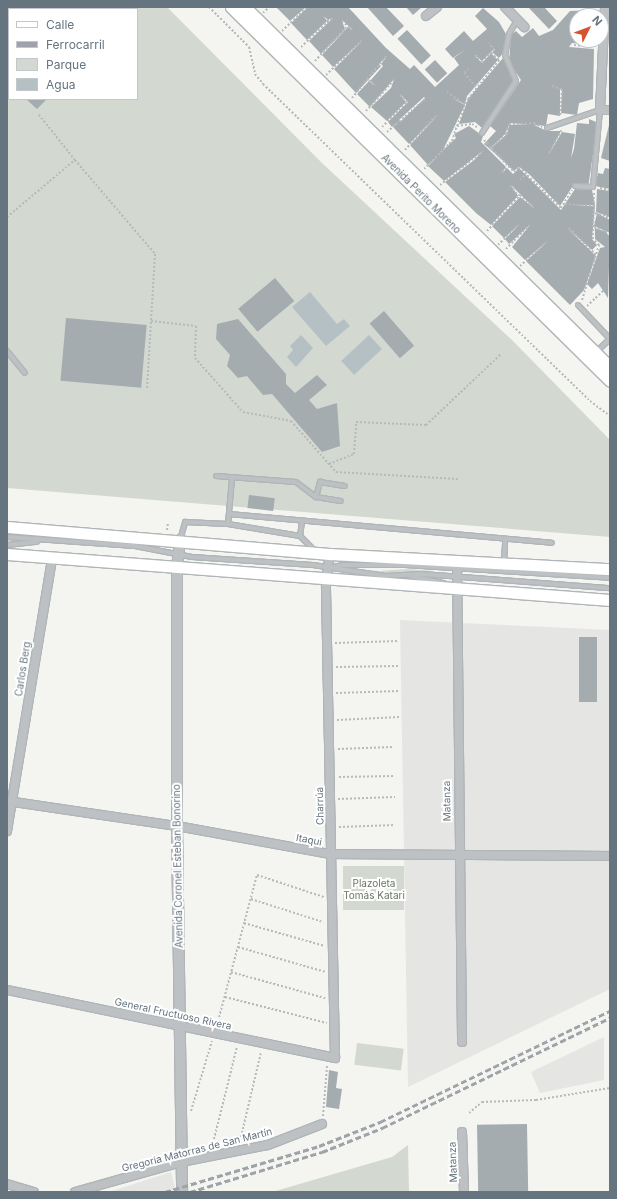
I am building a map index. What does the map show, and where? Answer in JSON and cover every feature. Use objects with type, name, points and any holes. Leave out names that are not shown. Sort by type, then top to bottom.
[{"type":"main road","name":"Avenida Perito Moreno","points":[[231,7],[610,381]]},
{"type":"main road","name":"Avenida Perito Moreno","points":[[245,7],[610,367]]},
{"type":"main road","points":[[7,527],[315,552],[456,568],[504,563],[610,569]]},
{"type":"main road","points":[[7,554],[177,567],[326,581],[455,588],[610,600]]},
{"type":"street","points":[[426,16],[437,7]]},
{"type":"street","points":[[505,7],[524,27]]},
{"type":"street","points":[[603,48],[600,110],[610,110]]},
{"type":"street","name":"Avenida Coronel Esteban Bonorino","points":[[180,540],[177,567],[177,826],[182,1192]]},
{"type":"street","name":"Charrúa","points":[[330,554],[326,581],[334,1025],[332,1058]]},
{"type":"street","name":"Carlos Berg","points":[[7,831],[9,802],[52,558]]},
{"type":"street","name":"Matanza","points":[[456,568],[458,857],[462,1042]]},
{"type":"street","name":"Itaqui","points":[[9,802],[177,826],[330,854],[458,857],[610,856]]},
{"type":"street","name":"General Fructuoso Rivera","points":[[7,990],[332,1058]]},
{"type":"street","name":"Gregoria Matorras de San Martín","points":[[74,1192],[181,1162],[238,1153],[268,1145],[322,1124]]},
{"type":"street","name":"Matanza","points":[[462,1132],[464,1192]]},
{"type":"street","points":[[7,1184],[34,1192]]},
{"type":"lane","points":[[482,133],[516,81],[505,55],[509,34],[517,20]]},
{"type":"lane","points":[[547,128],[561,121],[600,110],[593,187],[575,186]]},
{"type":"lane","points":[[579,307],[610,339],[595,353]]},
{"type":"lane","points":[[7,351],[25,373]]},
{"type":"lane","points":[[216,476],[296,482],[316,497],[341,501]]},
{"type":"lane","points":[[228,524],[232,478]]},
{"type":"lane","points":[[316,497],[320,482],[344,486]]},
{"type":"lane","points":[[228,514],[505,541],[552,543]]},
{"type":"lane","points":[[300,536],[302,521]]},
{"type":"lane","points":[[180,540],[185,522],[228,524],[300,536],[315,552]]},
{"type":"lane","points":[[7,537],[41,541],[135,546],[179,553],[192,558],[406,575],[455,588]]},
{"type":"lane","points":[[7,545],[41,541]]},
{"type":"lane","points":[[504,563],[505,541]]},
{"type":"lane","points":[[328,569],[342,565],[456,568],[610,578]]},
{"type":"lane","points":[[406,575],[456,568],[610,588]]},
{"type":"path","points":[[209,7],[249,47],[254,74],[263,84],[610,416]]},
{"type":"path","points":[[275,37],[307,7]]},
{"type":"path","points":[[324,17],[328,21]]},
{"type":"path","points":[[293,55],[332,18]]},
{"type":"path","points":[[342,21],[352,30]]},
{"type":"path","points":[[307,69],[347,26]]},
{"type":"path","points":[[320,81],[360,41]]},
{"type":"path","points":[[475,55],[482,62],[494,50],[489,42]]},
{"type":"path","points":[[491,53],[499,60]]},
{"type":"path","points":[[417,177],[452,141],[465,104],[476,87],[505,55]]},
{"type":"path","points":[[344,106],[369,80],[386,56]]},
{"type":"path","points":[[469,69],[464,73],[476,87]]},
{"type":"path","points":[[369,80],[375,86]]},
{"type":"path","points":[[358,119],[394,80]]},
{"type":"path","points":[[549,153],[562,132],[562,89],[552,86]]},
{"type":"path","points":[[447,92],[465,104]]},
{"type":"path","points":[[376,137],[407,102],[400,95]]},
{"type":"path","points":[[376,137],[424,98]]},
{"type":"path","points":[[397,158],[437,114]]},
{"type":"path","points":[[39,115],[154,254],[147,390]]},
{"type":"path","points":[[490,149],[506,134],[508,124],[534,123],[547,128]]},
{"type":"path","points":[[457,126],[472,124],[486,138],[482,142],[514,172],[519,167],[561,208],[565,204],[575,186]]},
{"type":"path","points":[[431,192],[482,152]]},
{"type":"path","points":[[7,217],[75,160]]},
{"type":"path","points":[[502,172],[508,166]]},
{"type":"path","points":[[520,180],[526,174]]},
{"type":"path","points":[[510,186],[533,208]]},
{"type":"path","points":[[579,307],[597,256],[599,245],[593,239],[595,206],[593,187],[610,190]]},
{"type":"path","points":[[479,239],[519,196]]},
{"type":"path","points":[[565,204],[595,206]]},
{"type":"path","points":[[595,213],[610,218]]},
{"type":"path","points":[[495,254],[518,225]]},
{"type":"path","points":[[495,254],[529,225]]},
{"type":"path","points":[[594,227],[610,234]]},
{"type":"path","points":[[568,228],[597,256]]},
{"type":"path","points":[[513,272],[547,242]]},
{"type":"path","points":[[151,321],[196,326],[195,358],[243,412],[291,421],[336,472],[458,479]]},
{"type":"path","points":[[329,464],[354,454],[356,422],[426,425],[501,354]]},
{"type":"path","points":[[327,643],[398,641]]},
{"type":"path","points":[[328,668],[399,666]]},
{"type":"path","points":[[328,693],[399,691]]},
{"type":"path","points":[[328,720],[400,717]]},
{"type":"path","points":[[329,749],[393,747]]},
{"type":"path","points":[[329,777],[394,776]]},
{"type":"path","points":[[330,799],[395,797]]},
{"type":"path","points":[[330,828],[395,825]]},
{"type":"path","points":[[190,1116],[215,1033],[257,874],[331,899]]},
{"type":"path","points":[[251,899],[332,925]]},
{"type":"path","points":[[244,923],[332,948]]},
{"type":"path","points":[[238,947],[333,974]]},
{"type":"path","points":[[231,972],[333,1000]]},
{"type":"path","points":[[224,997],[334,1025]]},
{"type":"path","points":[[210,1158],[239,1038]]},
{"type":"path","points":[[238,1153],[263,1043]]},
{"type":"path","points":[[322,1124],[332,1058]]},
{"type":"path","points":[[469,1114],[482,1102],[536,1100],[610,1088]]},
{"type":"shaded area","points":[[400,620],[610,630],[610,989],[408,1087]]},
{"type":"shaded area","points":[[604,1037],[604,1080],[540,1093],[531,1072]]},
{"type":"shaded area","points":[[171,1172],[176,1192],[109,1192]]},
{"type":"green space","points":[[7,7],[167,7],[322,163],[513,341],[610,440],[610,537],[7,488]]},
{"type":"green space","points":[[351,569],[380,571],[407,569],[435,571],[382,573]]},
{"type":"green space","name":"Plazoleta Tomás Katari","points":[[343,866],[404,866],[404,910],[343,910]]},
{"type":"green space","points":[[357,1043],[404,1049],[401,1071],[354,1065]]},
{"type":"green space","points":[[408,1145],[409,1192],[272,1192],[392,1157]]},
{"type":"water","points":[[310,292],[337,324],[344,319],[350,326],[326,346],[292,307]]},
{"type":"water","points":[[301,335],[313,348],[296,367],[287,357],[293,350],[290,346]]},
{"type":"water","points":[[369,335],[382,349],[354,375],[341,361]]},
{"type":"building","points":[[276,7],[306,7],[290,21]]},
{"type":"building","points":[[308,7],[348,7],[386,48],[410,69],[414,65],[435,87],[459,65],[454,58],[466,49],[453,58],[445,49],[464,31],[473,41],[487,29],[475,16],[483,8],[499,22],[506,34],[504,52],[499,58],[492,52],[495,50],[489,42],[494,49],[482,61],[474,55],[482,63],[491,53],[498,60],[467,96],[465,104],[452,98],[465,105],[443,150],[456,138],[454,134],[469,126],[483,136],[481,142],[506,167],[502,173],[507,168],[513,174],[519,168],[561,210],[575,189],[592,190],[595,205],[574,205],[595,206],[592,239],[597,245],[592,250],[567,228],[596,256],[584,290],[570,305],[526,261],[548,241],[525,260],[512,247],[530,225],[509,244],[505,239],[520,224],[504,238],[492,226],[520,197],[534,208],[511,185],[518,196],[491,225],[476,213],[445,182],[473,161],[483,151],[444,181],[428,166],[437,157],[428,165],[410,145],[439,114],[409,144],[393,127],[398,122],[392,127],[388,122],[408,102],[400,94],[406,102],[387,121],[371,107],[391,88],[394,79],[370,107],[357,94],[369,81],[376,86],[370,81],[383,66],[381,64],[387,56],[379,64],[381,66],[356,93],[334,69],[362,41],[333,67],[322,55],[348,27],[353,30],[342,20],[345,30],[321,54],[309,41],[333,18],[328,20],[324,16],[327,21],[307,40],[291,23]],"holes":[[[424,97],[425,98],[400,122],[399,120]]]},
{"type":"building","points":[[367,7],[386,7],[404,26],[393,36]]},
{"type":"building","points":[[406,7],[422,7],[413,15]]},
{"type":"building","points":[[528,7],[544,7],[557,21],[549,29]]},
{"type":"building","points":[[569,12],[569,48],[594,49],[593,99],[579,103],[577,115],[561,113],[562,89],[560,89],[560,116],[548,114],[546,126],[510,123],[505,134],[490,149],[484,144],[496,131],[490,126],[521,80],[509,62],[511,35],[516,31],[522,37],[533,28],[539,36],[553,30]]},
{"type":"building","points":[[407,30],[431,56],[421,64],[397,39]]},
{"type":"building","points":[[503,58],[513,81],[488,122],[482,128],[475,122],[459,124],[468,99]]},
{"type":"building","points":[[435,60],[447,73],[437,83],[425,70]]},
{"type":"building","points":[[7,65],[8,81],[7,80]]},
{"type":"building","points":[[27,100],[46,100],[37,109]]},
{"type":"building","points":[[589,119],[596,122],[596,134],[588,188],[574,184],[560,206],[529,174],[519,167],[514,171],[490,149],[507,134],[509,125],[532,124],[547,131],[561,131],[549,154],[562,132],[575,134],[571,158],[574,149],[577,123],[589,124]]},
{"type":"building","points":[[610,121],[610,161],[601,158]]},
{"type":"building","points":[[605,168],[610,169],[610,189],[595,186],[598,173],[603,174]]},
{"type":"building","points":[[597,189],[610,191],[610,217],[596,212]]},
{"type":"building","points":[[597,213],[610,220],[610,233],[594,226]]},
{"type":"building","points":[[595,228],[605,231],[610,237],[608,298],[598,283],[592,289],[587,284],[600,248],[605,247],[595,239]]},
{"type":"building","points":[[275,278],[294,301],[258,332],[238,309]]},
{"type":"building","points":[[384,311],[414,346],[400,358],[370,323]]},
{"type":"building","points":[[66,318],[147,325],[141,388],[61,381]]},
{"type":"building","points":[[238,319],[286,374],[286,384],[295,393],[317,375],[327,385],[309,400],[317,409],[337,403],[340,446],[322,452],[272,394],[263,395],[247,376],[238,378],[227,366],[230,355],[216,339],[217,324]]},
{"type":"building","points":[[249,495],[275,498],[273,511],[247,508]]},
{"type":"building","points":[[579,637],[597,637],[597,702],[579,702]]},
{"type":"building","points":[[329,1070],[338,1072],[336,1088],[342,1089],[339,1109],[326,1107]]},
{"type":"building","points":[[527,1124],[528,1192],[478,1192],[477,1125]]},
{"type":"railway","points":[[165,1192],[319,1146],[380,1122],[610,1011]]},
{"type":"railway","points":[[190,1192],[322,1152],[382,1128],[610,1018]]}]
